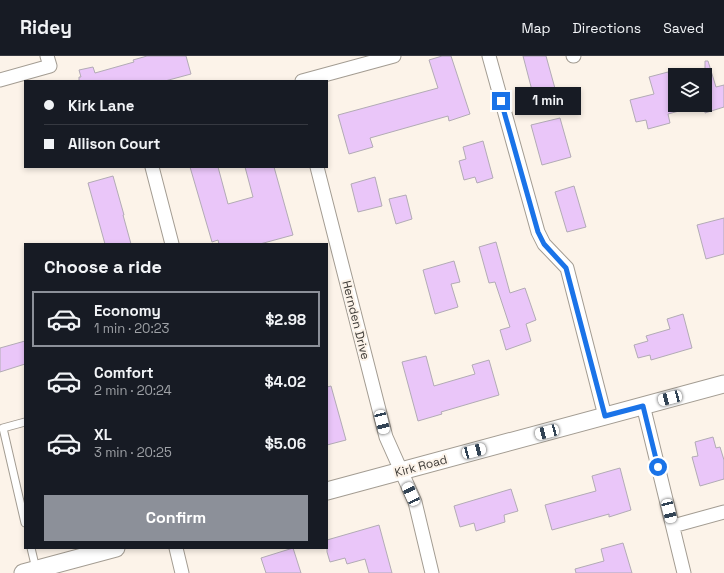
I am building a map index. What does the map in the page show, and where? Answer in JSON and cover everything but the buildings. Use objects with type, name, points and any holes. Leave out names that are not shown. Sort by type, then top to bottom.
[{"type":"street","points":[[306,80],[394,56]]},
{"type":"street","points":[[489,56],[538,232],[544,244],[566,268],[605,416]]},
{"type":"street","points":[[0,80],[48,61]]},
{"type":"street","points":[[152,168],[172,243]]},
{"type":"street","name":"Hernden Drive","points":[[316,168],[386,437],[415,502],[432,573]]},
{"type":"street","name":"Kirk Road","points":[[328,491],[724,384]]},
{"type":"street","points":[[643,406],[684,573]]},
{"type":"street","points":[[672,526],[724,512]]},
{"type":"street","points":[[30,571],[112,549]]},
{"type":"street","points":[[176,549],[182,573]]},
{"type":"lane","points":[[24,422],[3,428],[24,519]]},
{"type":"lane","points":[[30,571],[31,549]]},
{"type":"route","points":[[501,101],[538,232],[544,244],[566,268],[605,416],[643,406],[658,467]]}]
